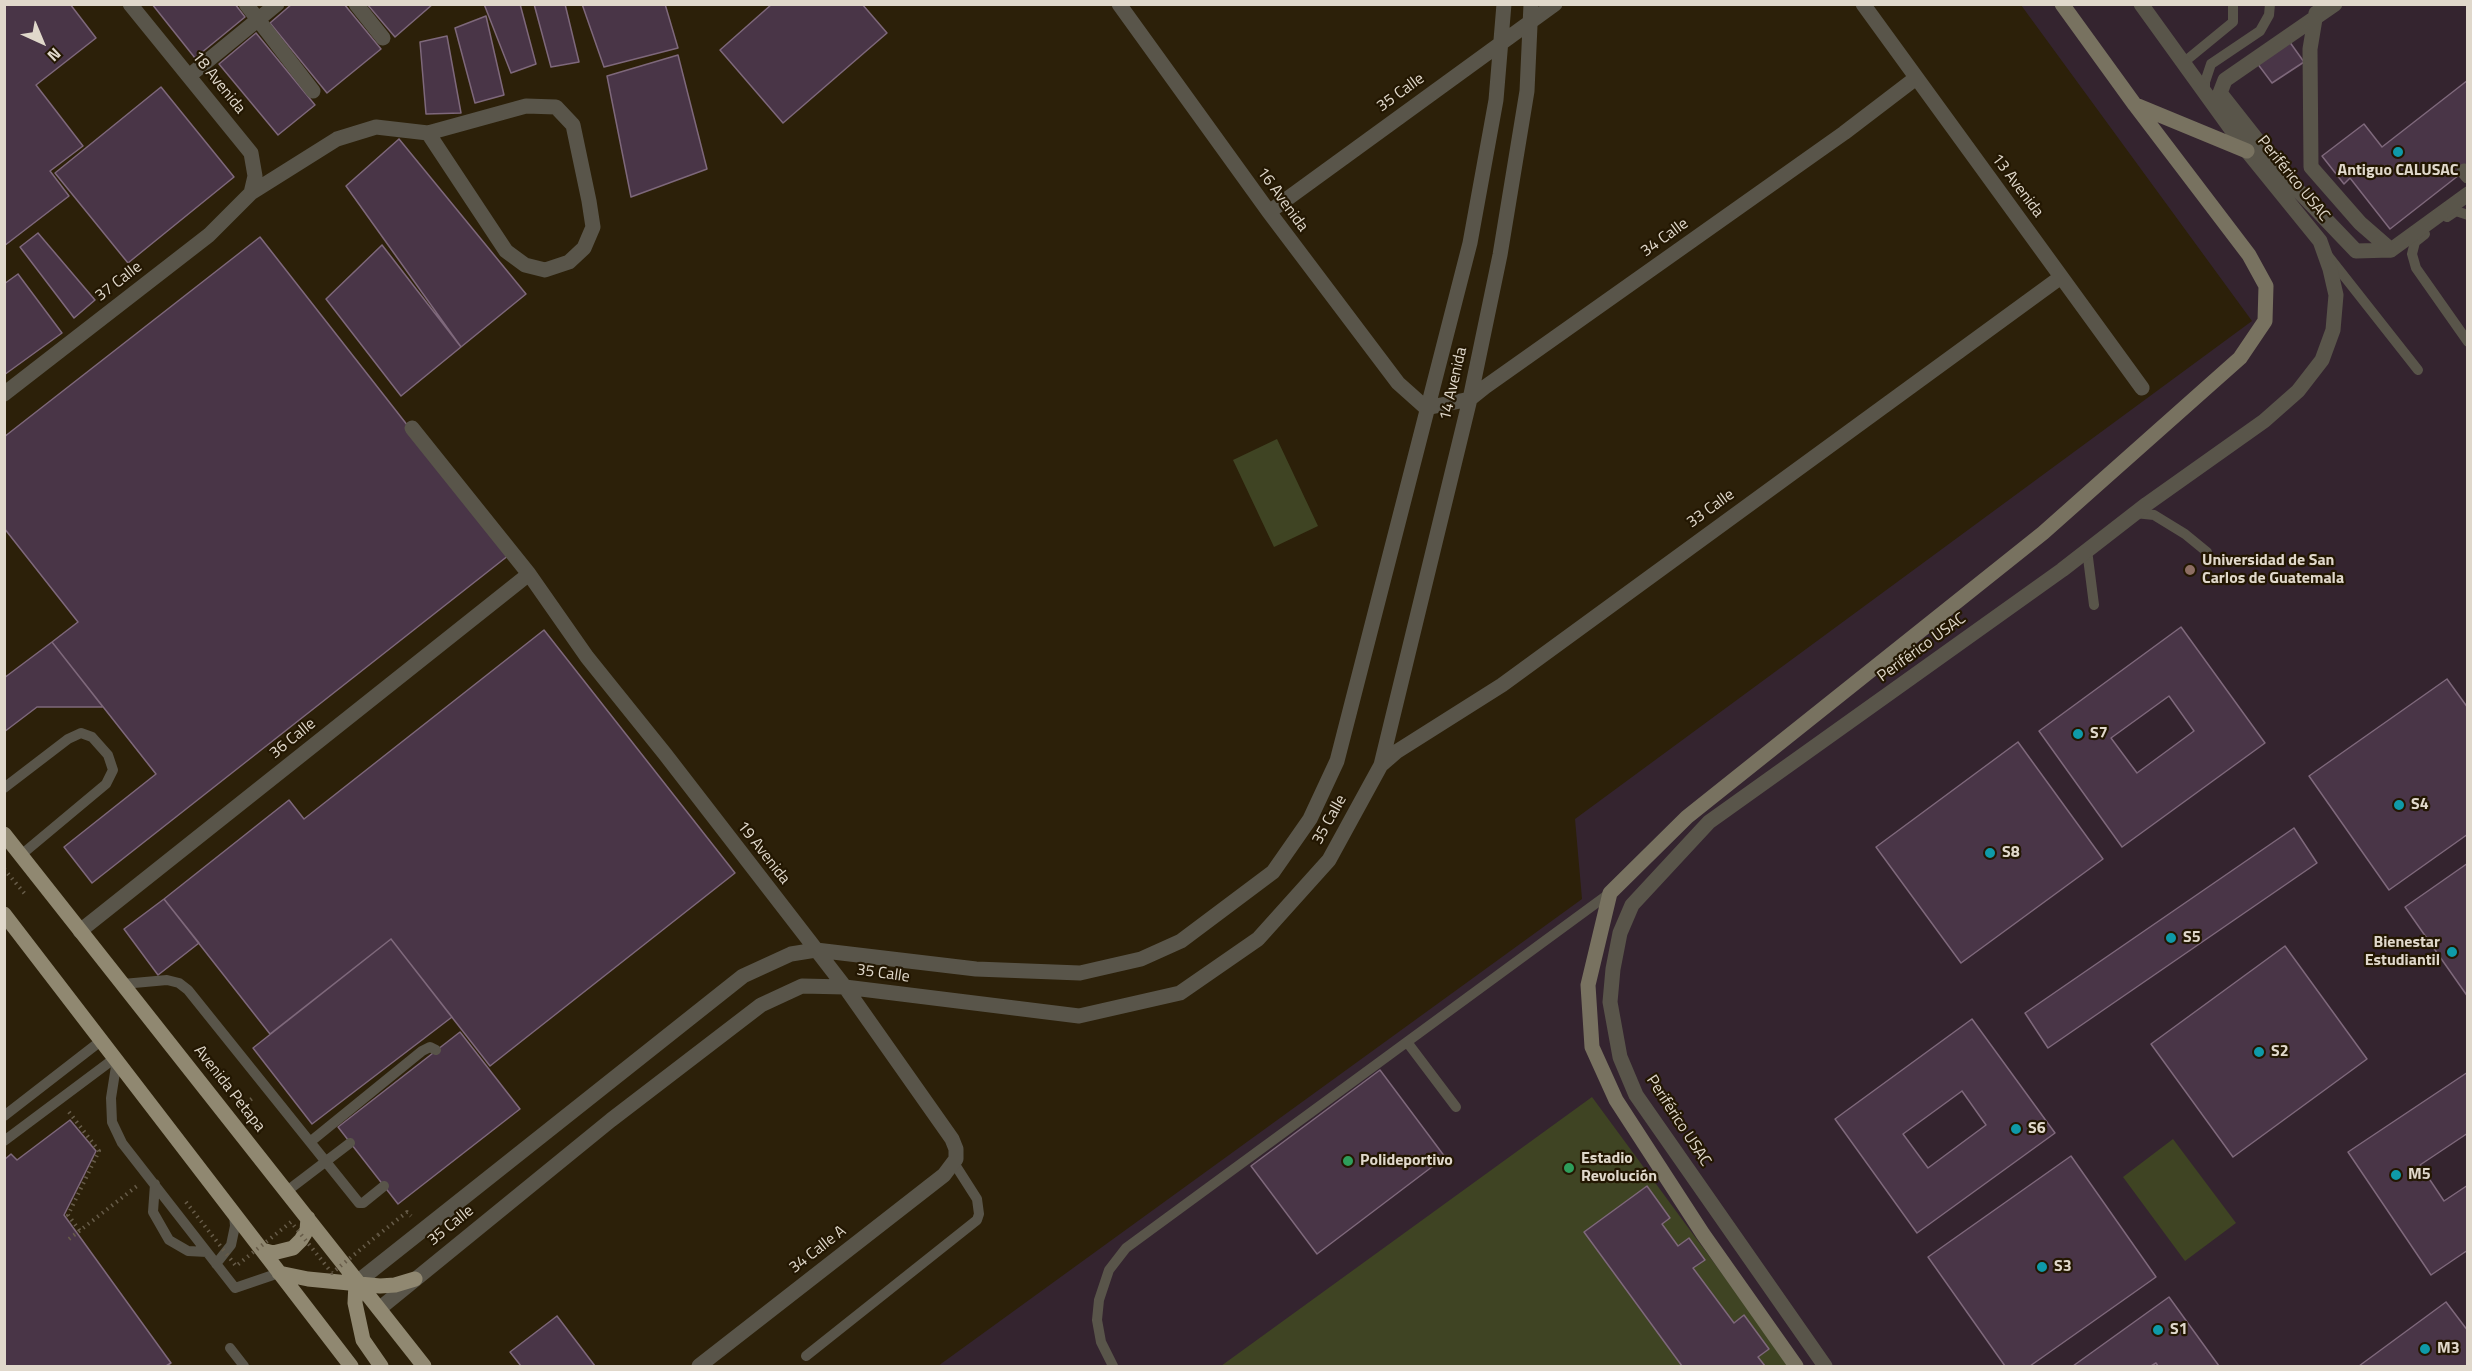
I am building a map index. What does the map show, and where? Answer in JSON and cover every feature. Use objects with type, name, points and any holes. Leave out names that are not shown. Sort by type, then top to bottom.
[{"type":"main road","name":"Avenida Petapa","points":[[4,834],[287,1191],[356,1283],[424,1366]]},
{"type":"main road","points":[[4,914],[351,1366]]},
{"type":"main road","points":[[262,1250],[273,1253],[293,1248],[307,1230],[308,1218]]},
{"type":"main road","points":[[279,1273],[308,1279],[396,1285],[415,1279]]},
{"type":"main road","points":[[356,1283],[355,1303],[363,1340],[381,1366]]},
{"type":"street","name":"18 Avenida","points":[[130,4],[251,153],[255,176],[251,193]]},
{"type":"street","points":[[246,4],[313,91]]},
{"type":"street","points":[[189,76],[277,4]]},
{"type":"street","points":[[356,4],[383,38]]},
{"type":"street","name":"16 Avenida","points":[[1119,4],[1269,212],[1398,383],[1426,408]]},
{"type":"street","name":"14 Avenida","points":[[1337,761],[1470,243],[1496,100],[1504,4]]},
{"type":"street","name":"14 Avenida","points":[[1381,765],[1470,399],[1500,255],[1527,91],[1531,4]]},
{"type":"street","name":"35 Calle","points":[[1269,212],[1502,45],[1554,4]]},
{"type":"street","name":"13 Avenida","points":[[1863,4],[2142,388]]},
{"type":"street","name":"Periférico USAC","points":[[1610,893],[1687,817],[2043,533],[2240,358],[2265,321],[2266,286],[2249,255],[2135,105],[2062,4]]},
{"type":"street","name":"Periférico USAC","points":[[1825,1366],[1636,1095],[1620,1057],[1610,1002],[1620,933],[1632,905],[1709,822],[2264,421],[2298,391],[2322,360],[2333,330],[2336,295],[2330,268],[2320,241],[2247,152],[2141,4]]},
{"type":"street","points":[[2335,4],[2316,12],[2225,80],[2220,93],[2291,183],[2356,251],[2391,250],[2468,194]]},
{"type":"street","points":[[2316,12],[2310,49],[2311,167],[2360,223],[2391,250]]},
{"type":"street","name":"34 Calle","points":[[1426,408],[1470,399],[1844,133],[1916,78]]},
{"type":"street","points":[[2135,105],[2247,152]]},
{"type":"street","points":[[526,106],[555,107],[573,125],[589,201],[593,227],[584,248],[569,262],[545,270],[525,265],[506,250],[428,133],[526,106]]},
{"type":"street","name":"37 Calle","points":[[4,394],[209,235],[251,193],[337,140],[376,127],[428,133]]},
{"type":"street","name":"33 Calle","points":[[1381,765],[1396,752],[1502,685],[2061,277]]},
{"type":"street","name":"19 Avenida","points":[[412,428],[529,574],[587,657],[665,754],[844,987],[952,1139],[955,1161]]},
{"type":"street","name":"36 Calle","points":[[80,931],[529,574]]},
{"type":"street","name":"35 Calle","points":[[356,1283],[743,976],[791,954],[816,950],[976,969],[1080,973],[1141,959],[1181,941],[1273,872],[1310,819],[1337,761]]},
{"type":"street","name":"35 Calle","points":[[379,1309],[611,1120],[761,1005],[802,986],[844,987],[1079,1016],[1180,993],[1258,939],[1329,860],[1381,765]]},
{"type":"street","points":[[1610,893],[1588,985],[1592,1047],[1616,1100],[1703,1234],[1796,1366]]},
{"type":"street","name":"34 Calle A","points":[[699,1366],[944,1175],[955,1161]]},
{"type":"lane","points":[[2183,63],[2233,22],[2233,4]]},
{"type":"lane","points":[[2205,93],[2205,82],[2211,64],[2260,31],[2270,15],[2270,4]]},
{"type":"lane","points":[[2468,215],[2456,211],[2415,242],[2412,254],[2416,268],[2468,342]]},
{"type":"lane","points":[[2323,250],[2418,370]]},
{"type":"lane","points":[[2135,513],[2154,515],[2185,534],[2207,552]]},
{"type":"lane","points":[[2087,550],[2094,605]]},
{"type":"lane","points":[[4,788],[68,739],[81,733],[92,737],[108,755],[113,770],[106,784],[21,855]]},
{"type":"lane","points":[[1113,1366],[1101,1342],[1097,1320],[1099,1300],[1110,1270],[1117,1257],[1126,1248],[1610,893]]},
{"type":"lane","points":[[123,984],[167,980],[179,983],[188,990],[360,1204],[384,1186]]},
{"type":"lane","points":[[4,1116],[102,1040]]},
{"type":"lane","points":[[1407,1042],[1456,1107]]},
{"type":"lane","points":[[310,1142],[423,1051],[430,1047],[436,1050]]},
{"type":"lane","points":[[4,1142],[116,1059]]},
{"type":"lane","points":[[116,1059],[111,1098],[112,1122],[122,1143],[235,1288],[279,1273]]},
{"type":"lane","points":[[287,1191],[350,1143]]},
{"type":"lane","points":[[806,1356],[977,1220],[979,1214],[976,1199],[971,1186],[955,1161]]},
{"type":"lane","points":[[152,1180],[153,1212],[157,1224],[168,1240],[188,1251],[207,1252]]},
{"type":"lane","points":[[216,1264],[226,1254],[234,1236],[233,1212]]},
{"type":"lane","points":[[230,1348],[244,1366]]},
{"type":"path","points":[[68,1112],[99,1152],[68,1215],[80,1231]]},
{"type":"path","points":[[69,1239],[152,1180]]},
{"type":"path","points":[[186,1202],[236,1266],[291,1222],[332,1274],[407,1212]]},
{"type":"shaded area","name":"Universidad de San Carlos de Guatemala","points":[[2021,5],[2467,5],[2467,1366],[938,1366],[1582,899],[1575,819],[2252,321]]},
{"type":"green space","points":[[1277,439],[1318,526],[1274,547],[1233,460]]},
{"type":"green space","name":"Estadio Revolución","points":[[1592,1097],[1790,1366],[1221,1366]]},
{"type":"green space","points":[[2173,1139],[2236,1223],[2185,1261],[2123,1177]]},
{"type":"building","points":[[4,4],[70,4],[96,38],[36,85],[83,146],[50,171],[69,196],[4,246]]},
{"type":"building","points":[[152,4],[235,4],[245,17],[195,58]]},
{"type":"building","points":[[292,4],[344,4],[381,49],[327,93],[270,23]]},
{"type":"building","points":[[367,4],[433,4],[395,37]]},
{"type":"building","points":[[484,4],[520,4],[536,64],[511,73]]},
{"type":"building","points":[[534,4],[565,4],[579,62],[551,67]]},
{"type":"building","points":[[582,4],[665,4],[678,48],[604,67]]},
{"type":"building","points":[[772,4],[862,4],[887,33],[783,123],[720,50]]},
{"type":"building","points":[[486,16],[504,95],[475,103],[455,28]]},
{"type":"building","points":[[256,33],[315,105],[278,135],[219,64]]},
{"type":"building","points":[[447,36],[461,113],[426,114],[420,42]]},
{"type":"building","points":[[2289,41],[2304,62],[2272,83],[2257,63]]},
{"type":"building","points":[[678,55],[707,169],[631,197],[607,76]]},
{"type":"building","name":"Antiguo CALUSAC","points":[[2468,80],[2468,168],[2390,229],[2350,178],[2344,184],[2322,156],[2364,124],[2382,147]]},
{"type":"building","points":[[161,87],[234,177],[128,263],[55,173]]},
{"type":"building","points":[[399,139],[526,294],[461,347],[346,186]]},
{"type":"building","points":[[38,233],[95,300],[74,318],[20,247]]},
{"type":"building","points":[[260,237],[509,555],[92,883],[64,847],[156,774],[52,642],[78,622],[4,528],[4,437]]},
{"type":"building","points":[[382,245],[461,347],[401,396],[326,299]]},
{"type":"building","points":[[18,274],[62,333],[4,375],[4,284]]},
{"type":"building","name":"S7","points":[[2181,627],[2265,743],[2122,847],[2039,731]],"holes":[[[2169,696],[2194,731],[2137,773],[2111,738]]]},
{"type":"building","points":[[544,630],[735,873],[490,1066],[391,939],[270,1034],[164,899],[289,800],[304,819]]},
{"type":"building","points":[[52,642],[103,707],[37,707],[4,732],[4,678]]},
{"type":"building","name":"S4","points":[[2447,679],[2468,708],[2468,834],[2389,890],[2309,776]]},
{"type":"building","name":"S8","points":[[2018,742],[2103,859],[1961,963],[1876,847]]},
{"type":"building","name":"S5","points":[[2294,828],[2317,863],[2048,1048],[2025,1013]]},
{"type":"building","name":"Bienestar Estudiantil","points":[[2468,863],[2468,997],[2405,907]]},
{"type":"building","points":[[164,899],[199,943],[158,975],[124,929]]},
{"type":"building","points":[[391,939],[452,1017],[312,1124],[253,1048]]},
{"type":"building","name":"S2","points":[[2285,946],[2367,1059],[2233,1157],[2151,1044]]},
{"type":"building","name":"S6","points":[[1972,1019],[2055,1133],[1917,1233],[1835,1119]],"holes":[[[1962,1091],[1986,1125],[1928,1168],[1903,1134]]]},
{"type":"building","points":[[460,1032],[520,1109],[398,1204],[338,1127]]},
{"type":"building","name":"Polideportivo","points":[[1380,1070],[1445,1157],[1317,1254],[1251,1166]]},
{"type":"building","name":"M5","points":[[2468,1072],[2468,1133],[2420,1165],[2444,1201],[2468,1185],[2468,1250],[2431,1275],[2348,1152]]},
{"type":"building","points":[[70,1120],[96,1151],[64,1215],[171,1363],[166,1366],[4,1366],[4,1160],[11,1154],[17,1160]]},
{"type":"building","name":"S3","points":[[2071,1156],[2156,1277],[2030,1366],[2005,1366],[1928,1257]]},
{"type":"building","points":[[1647,1186],[1670,1218],[1662,1224],[1678,1246],[1689,1238],[1705,1260],[1693,1268],[1734,1323],[1744,1315],[1769,1349],[1758,1357],[1765,1366],[1682,1366],[1584,1232]]},
{"type":"building","name":"S1","points":[[2169,1297],[2219,1366],[2158,1366],[2156,1363],[2151,1366],[2073,1366]]},
{"type":"building","name":"M3","points":[[2446,1302],[2468,1331],[2468,1366],[2359,1366]]},
{"type":"building","points":[[557,1316],[595,1366],[521,1366],[510,1352]]},
{"type":"place","name":"Antiguo CALUSAC","points":[[2398,152]]},
{"type":"place","name":"Universidad de San Carlos de Guatemala","points":[[2190,570]]},
{"type":"place","name":"S7","points":[[2078,734]]},
{"type":"place","name":"S4","points":[[2399,805]]},
{"type":"place","name":"S8","points":[[1990,853]]},
{"type":"place","name":"S5","points":[[2171,938]]},
{"type":"place","name":"Bienestar Estudiantil","points":[[2452,952]]},
{"type":"place","name":"S2","points":[[2259,1052]]},
{"type":"place","name":"S6","points":[[2016,1129]]},
{"type":"place","name":"Polideportivo","points":[[1348,1161]]},
{"type":"place","name":"Estadio Revolución","points":[[1569,1168]]},
{"type":"place","name":"M5","points":[[2396,1175]]},
{"type":"place","name":"S3","points":[[2042,1267]]},
{"type":"place","name":"S1","points":[[2158,1330]]},
{"type":"place","name":"M3","points":[[2425,1349]]}]
